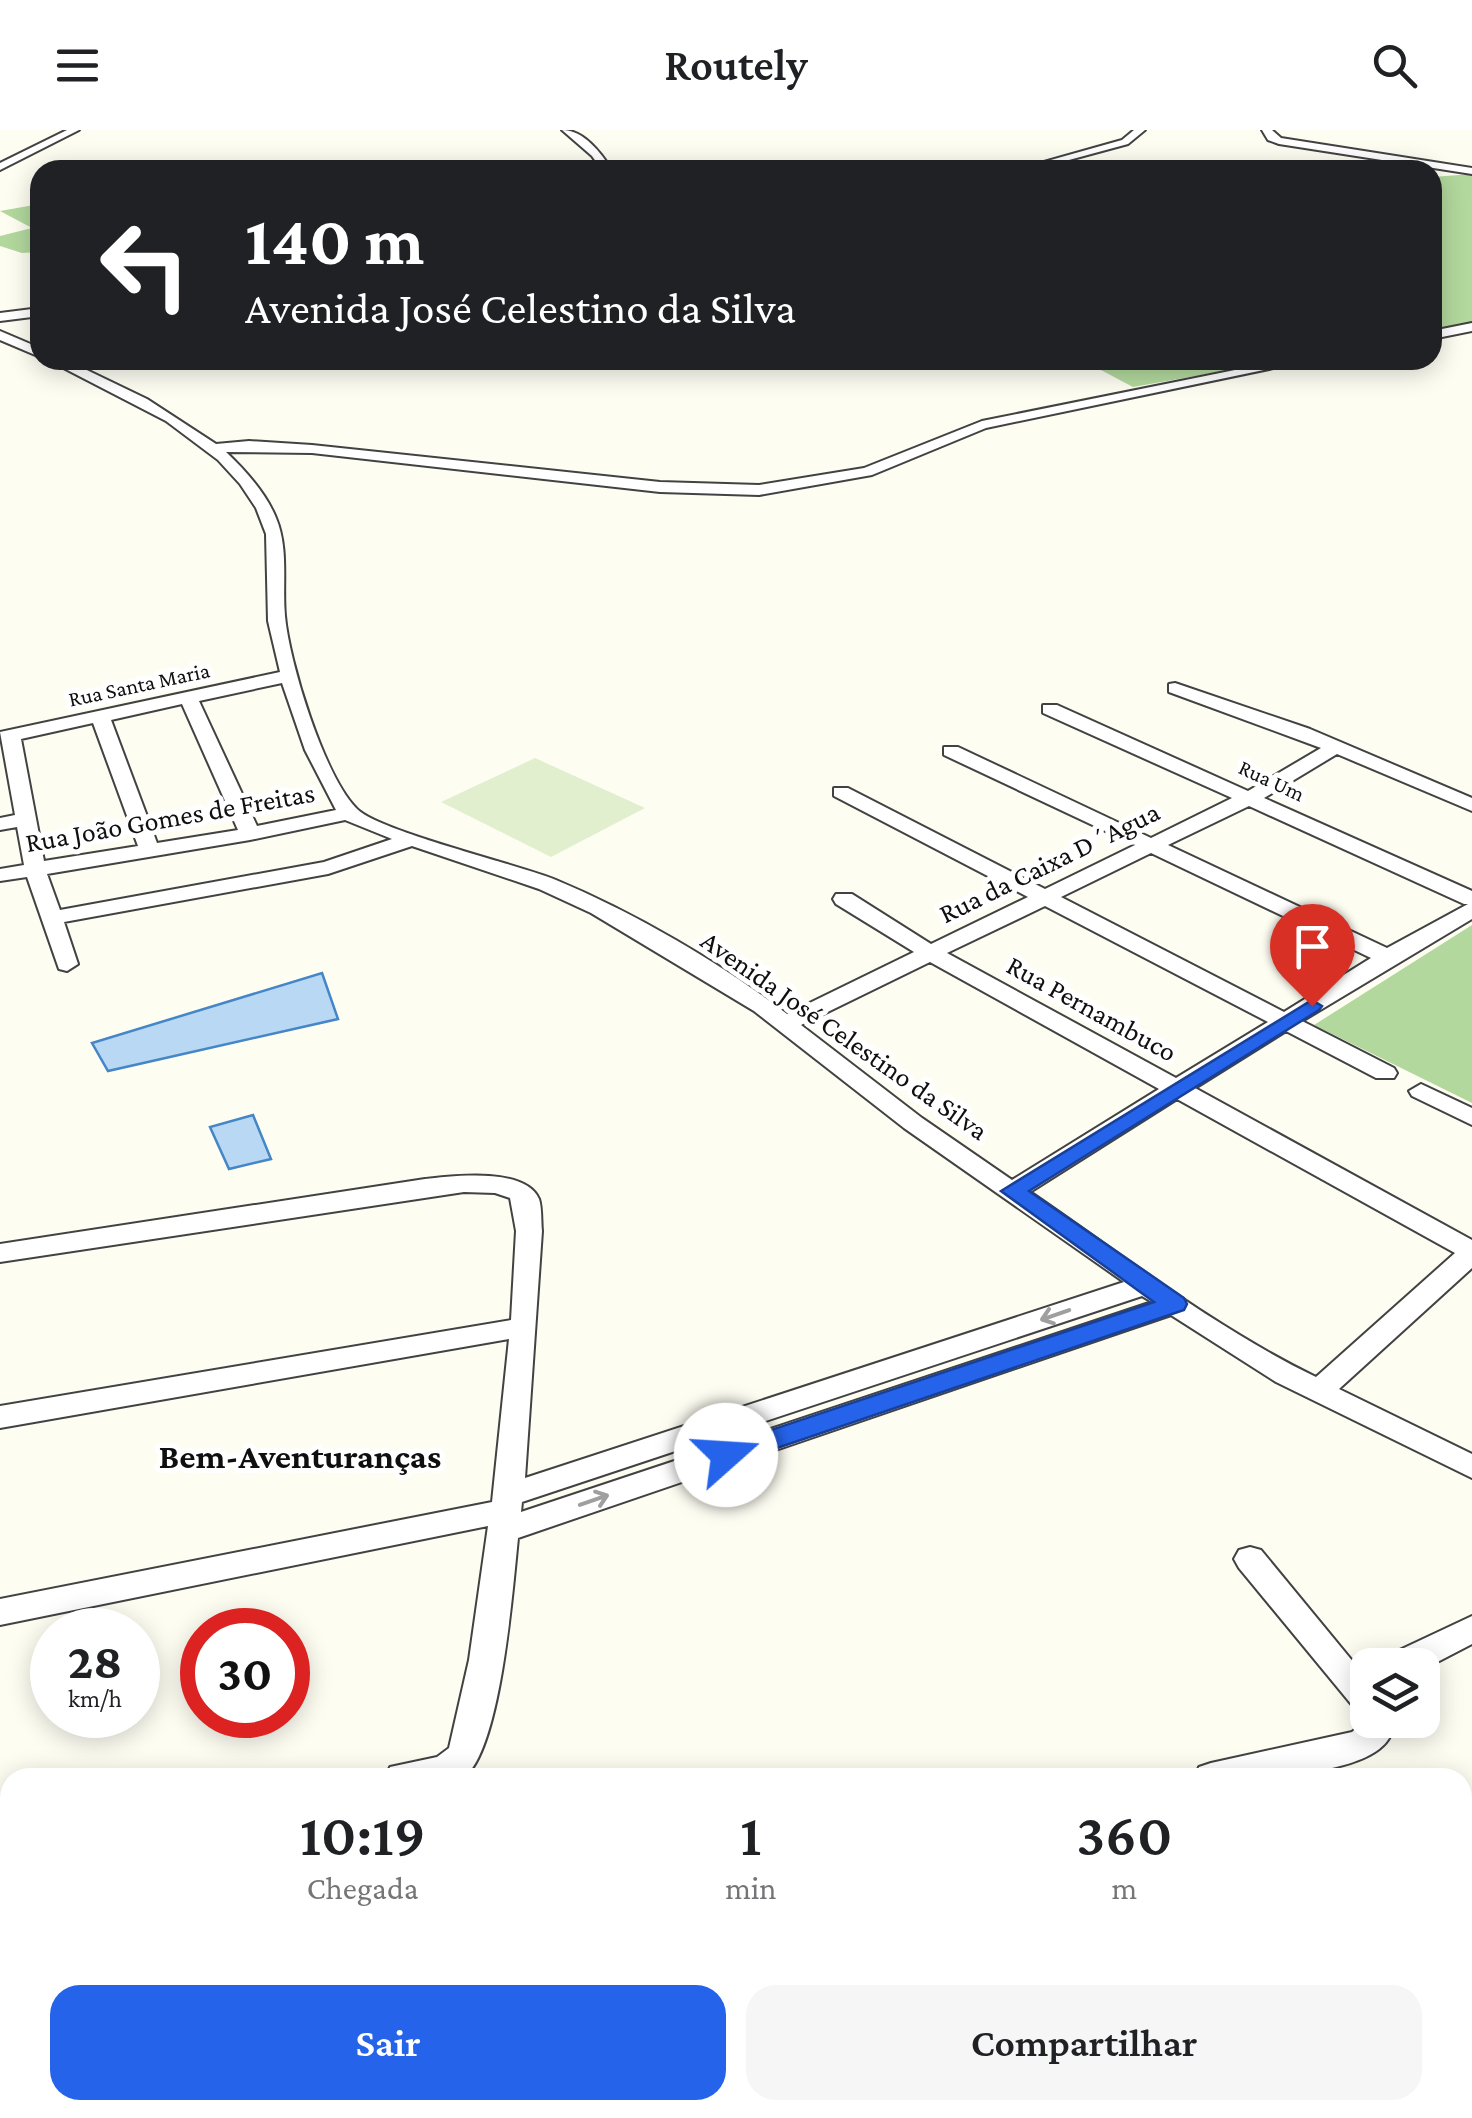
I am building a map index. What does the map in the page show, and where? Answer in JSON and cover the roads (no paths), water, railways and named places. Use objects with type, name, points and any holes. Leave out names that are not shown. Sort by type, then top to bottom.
[{"type":"street","points":[[0,167],[74,130]]},
{"type":"street","points":[[567,130],[600,160]]},
{"type":"street","points":[[1058,160],[1125,142],[1140,130]]},
{"type":"street","points":[[1267,130],[1274,140],[1398,160]]},
{"type":"street","points":[[1442,167],[1472,172]]},
{"type":"street","points":[[0,305],[30,301]]},
{"type":"street","points":[[0,318],[30,314]]},
{"type":"street","points":[[1442,334],[1472,327]]},
{"type":"street","points":[[3,336],[23,332]]},
{"type":"street","points":[[3,336],[30,348]]},
{"type":"street","points":[[76,370],[152,406],[211,449],[260,501],[270,520],[277,622],[288,676],[329,777],[349,813]]},
{"type":"street","points":[[211,449],[312,449],[674,488],[759,490],[867,472],[936,441],[982,426],[1256,370]]},
{"type":"street","name":"Rua Santa Maria","points":[[6,737],[288,676]]},
{"type":"street","points":[[1175,688],[1336,747],[1472,805]]},
{"type":"street","points":[[188,696],[250,834]]},
{"type":"street","name":"Rua Um","points":[[1050,709],[1472,899]]},
{"type":"street","points":[[100,716],[150,851]]},
{"type":"street","points":[[6,737],[10,778],[28,819],[35,869],[66,964]]},
{"type":"street","name":"Rua da Caixa D´Agua","points":[[786,1023],[1250,797],[1336,747]]},
{"type":"street","points":[[951,751],[1388,957]]},
{"type":"street","points":[[841,792],[1385,1074]]},
{"type":"street","name":"Rua João Gomes de Freitas","points":[[0,875],[250,834],[349,813]]},
{"type":"street","name":"Avenida José Celestino da Silva","points":[[349,813],[412,839],[516,872],[599,908],[786,1023],[913,1122],[1261,1362],[1472,1467]]},
{"type":"street","points":[[0,824],[28,819]]},
{"type":"street","points":[[50,918],[328,868],[412,839]]},
{"type":"street","name":"Rua Pernambuco","points":[[844,899],[932,954],[1472,1252]]},
{"type":"street","points":[[1013,1191],[1179,1091],[1388,957],[1472,910]]},
{"type":"street","points":[[1421,1091],[1472,1118]]},
{"type":"street","points":[[0,1253],[425,1187],[468,1183],[514,1189],[525,1197],[532,1218],[524,1327],[483,1680],[471,1743],[462,1758],[448,1768]]},
{"type":"street","points":[[1319,1391],[1472,1252]]},
{"type":"street","points":[[504,1512],[1148,1284]]},
{"type":"street","points":[[0,1612],[504,1512],[1175,1304]]},
{"type":"street","points":[[0,1417],[524,1327]]},
{"type":"street","points":[[1250,1558],[1350,1677]]},
{"type":"street","points":[[1435,1648],[1472,1630]]},
{"type":"street","points":[[1255,1768],[1362,1744],[1370,1738]]},
{"type":"water","points":[[322,973],[338,1019],[108,1071],[92,1043]]},
{"type":"water","points":[[253,1115],[271,1159],[229,1169],[210,1127]]},
{"type":"district","name":"Bem-Aventuranças","points":[[300,1456]]}]
